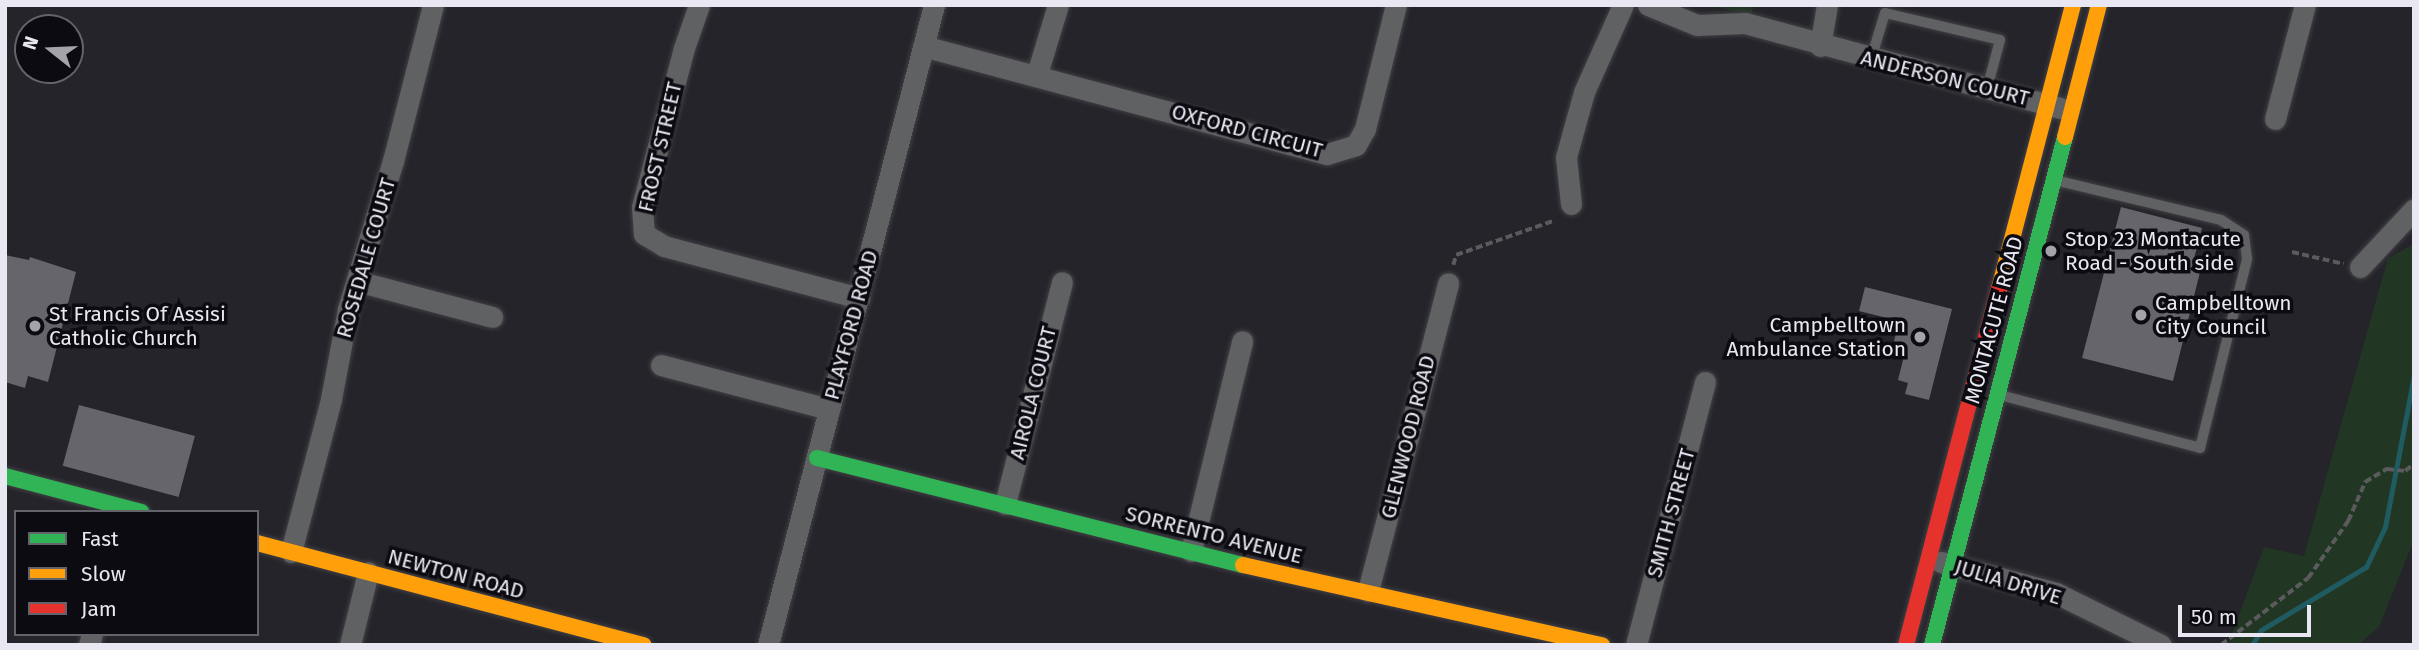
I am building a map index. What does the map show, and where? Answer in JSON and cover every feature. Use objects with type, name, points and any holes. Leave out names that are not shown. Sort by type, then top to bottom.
[{"type":"main road","name":"MONTACUTE ROAD","points":[[1906,645],[2073,5]]},
{"type":"main road","name":"MONTACUTE ROAD","points":[[1932,645],[2099,5]]},
{"type":"main road","name":"SORRENTO AVENUE","points":[[817,458],[1319,584],[1368,591],[1602,645]]},
{"type":"main road","points":[[5,476],[130,510]]},
{"type":"main road","points":[[46,504],[68,510]]},
{"type":"main road","name":"NEWTON ROAD","points":[[259,544],[291,552],[363,585],[644,645]]},
{"type":"street","name":"ROSEDALE COURT","points":[[291,552],[331,399],[348,309],[433,5]]},
{"type":"street","name":"FROST STREET","points":[[699,5],[684,48],[642,207],[644,234],[672,249],[859,298]]},
{"type":"street","name":"PLAYFORD ROAD","points":[[768,645],[934,5]]},
{"type":"street","points":[[1037,74],[1058,5]]},
{"type":"street","name":"OXFORD CIRCUIT","points":[[923,46],[1037,74],[1327,154],[1342,152],[1356,145],[1365,129],[1396,5]]},
{"type":"street","points":[[1571,204],[1566,157],[1584,92],[1623,5]]},
{"type":"street","name":"ANDERSON COURT","points":[[1648,5],[1697,25],[1745,23],[1820,46],[2071,110]]},
{"type":"street","points":[[1820,46],[1827,5]]},
{"type":"street","points":[[2275,119],[2305,5]]},
{"type":"street","points":[[2360,267],[2414,209]]},
{"type":"street","points":[[357,281],[492,317]]},
{"type":"street","name":"AIROLA COURT","points":[[1005,504],[1062,282]]},
{"type":"street","name":"GLENWOOD ROAD","points":[[1368,591],[1447,284]]},
{"type":"street","points":[[1191,551],[1242,341]]},
{"type":"street","points":[[661,365],[829,409]]},
{"type":"street","name":"SMITH STREET","points":[[1636,645],[1705,382]]},
{"type":"street","name":"JULIA DRIVE","points":[[1929,559],[2056,593],[2161,645]]},
{"type":"street","points":[[350,645],[363,585]]},
{"type":"lane","points":[[1871,59],[1885,13],[2000,40],[1987,89]]},
{"type":"lane","points":[[1997,394],[2200,449],[2247,259],[2244,235],[2221,220],[2053,180]]},
{"type":"path","points":[[1447,284],[1456,255],[1553,221]]},
{"type":"path","points":[[2292,252],[2360,267]]},
{"type":"path","points":[[2221,645],[2308,578],[2348,521],[2365,482],[2387,469],[2405,471],[2414,464]]},
{"type":"green space","points":[[1707,5],[1754,5],[1751,15]]},
{"type":"green space","points":[[2414,244],[2414,540],[2379,627],[2358,645],[2228,645],[2264,547],[2304,556],[2388,258]]},
{"type":"building","name":"Campbelltown City Council","points":[[2121,207],[2202,228],[2191,270],[2200,272],[2173,381],[2082,358]]},
{"type":"building","name":"St Francis Of Assisi Catholic Church","points":[[5,255],[29,260],[30,257],[76,272],[48,382],[28,376],[25,388],[5,382]]},
{"type":"building","name":"Campbelltown Ambulance Station","points":[[1865,287],[1952,309],[1929,400],[1905,394],[1908,383],[1898,380],[1904,356],[1891,353],[1899,321],[1859,311]]},
{"type":"building","points":[[79,405],[195,436],[179,497],[63,466]]},
{"type":"waterway","points":[[2252,645],[2261,630],[2366,567],[2385,527],[2414,375]]},
{"type":"traffic: fast","points":[[1932,645],[2065,137]]},
{"type":"traffic: fast","points":[[817,458],[1243,565]]},
{"type":"traffic: fast","points":[[5,476],[133,510]]},
{"type":"traffic: slow","points":[[1999,289],[2073,5]]},
{"type":"traffic: slow","points":[[2065,137],[2099,5]]},
{"type":"traffic: slow","points":[[259,544],[644,645]]},
{"type":"traffic: slow","points":[[1243,565],[1602,645]]},
{"type":"traffic: jam","points":[[1906,645],[1999,289]]},
{"type":"place","name":"Stop 23 Montacute Road - South side","points":[[2051,251]]},
{"type":"place","name":"Campbelltown City Council","points":[[2141,315]]},
{"type":"place","name":"St Francis Of Assisi Catholic Church","points":[[35,326]]},
{"type":"place","name":"Campbelltown Ambulance Station","points":[[1920,337]]}]
